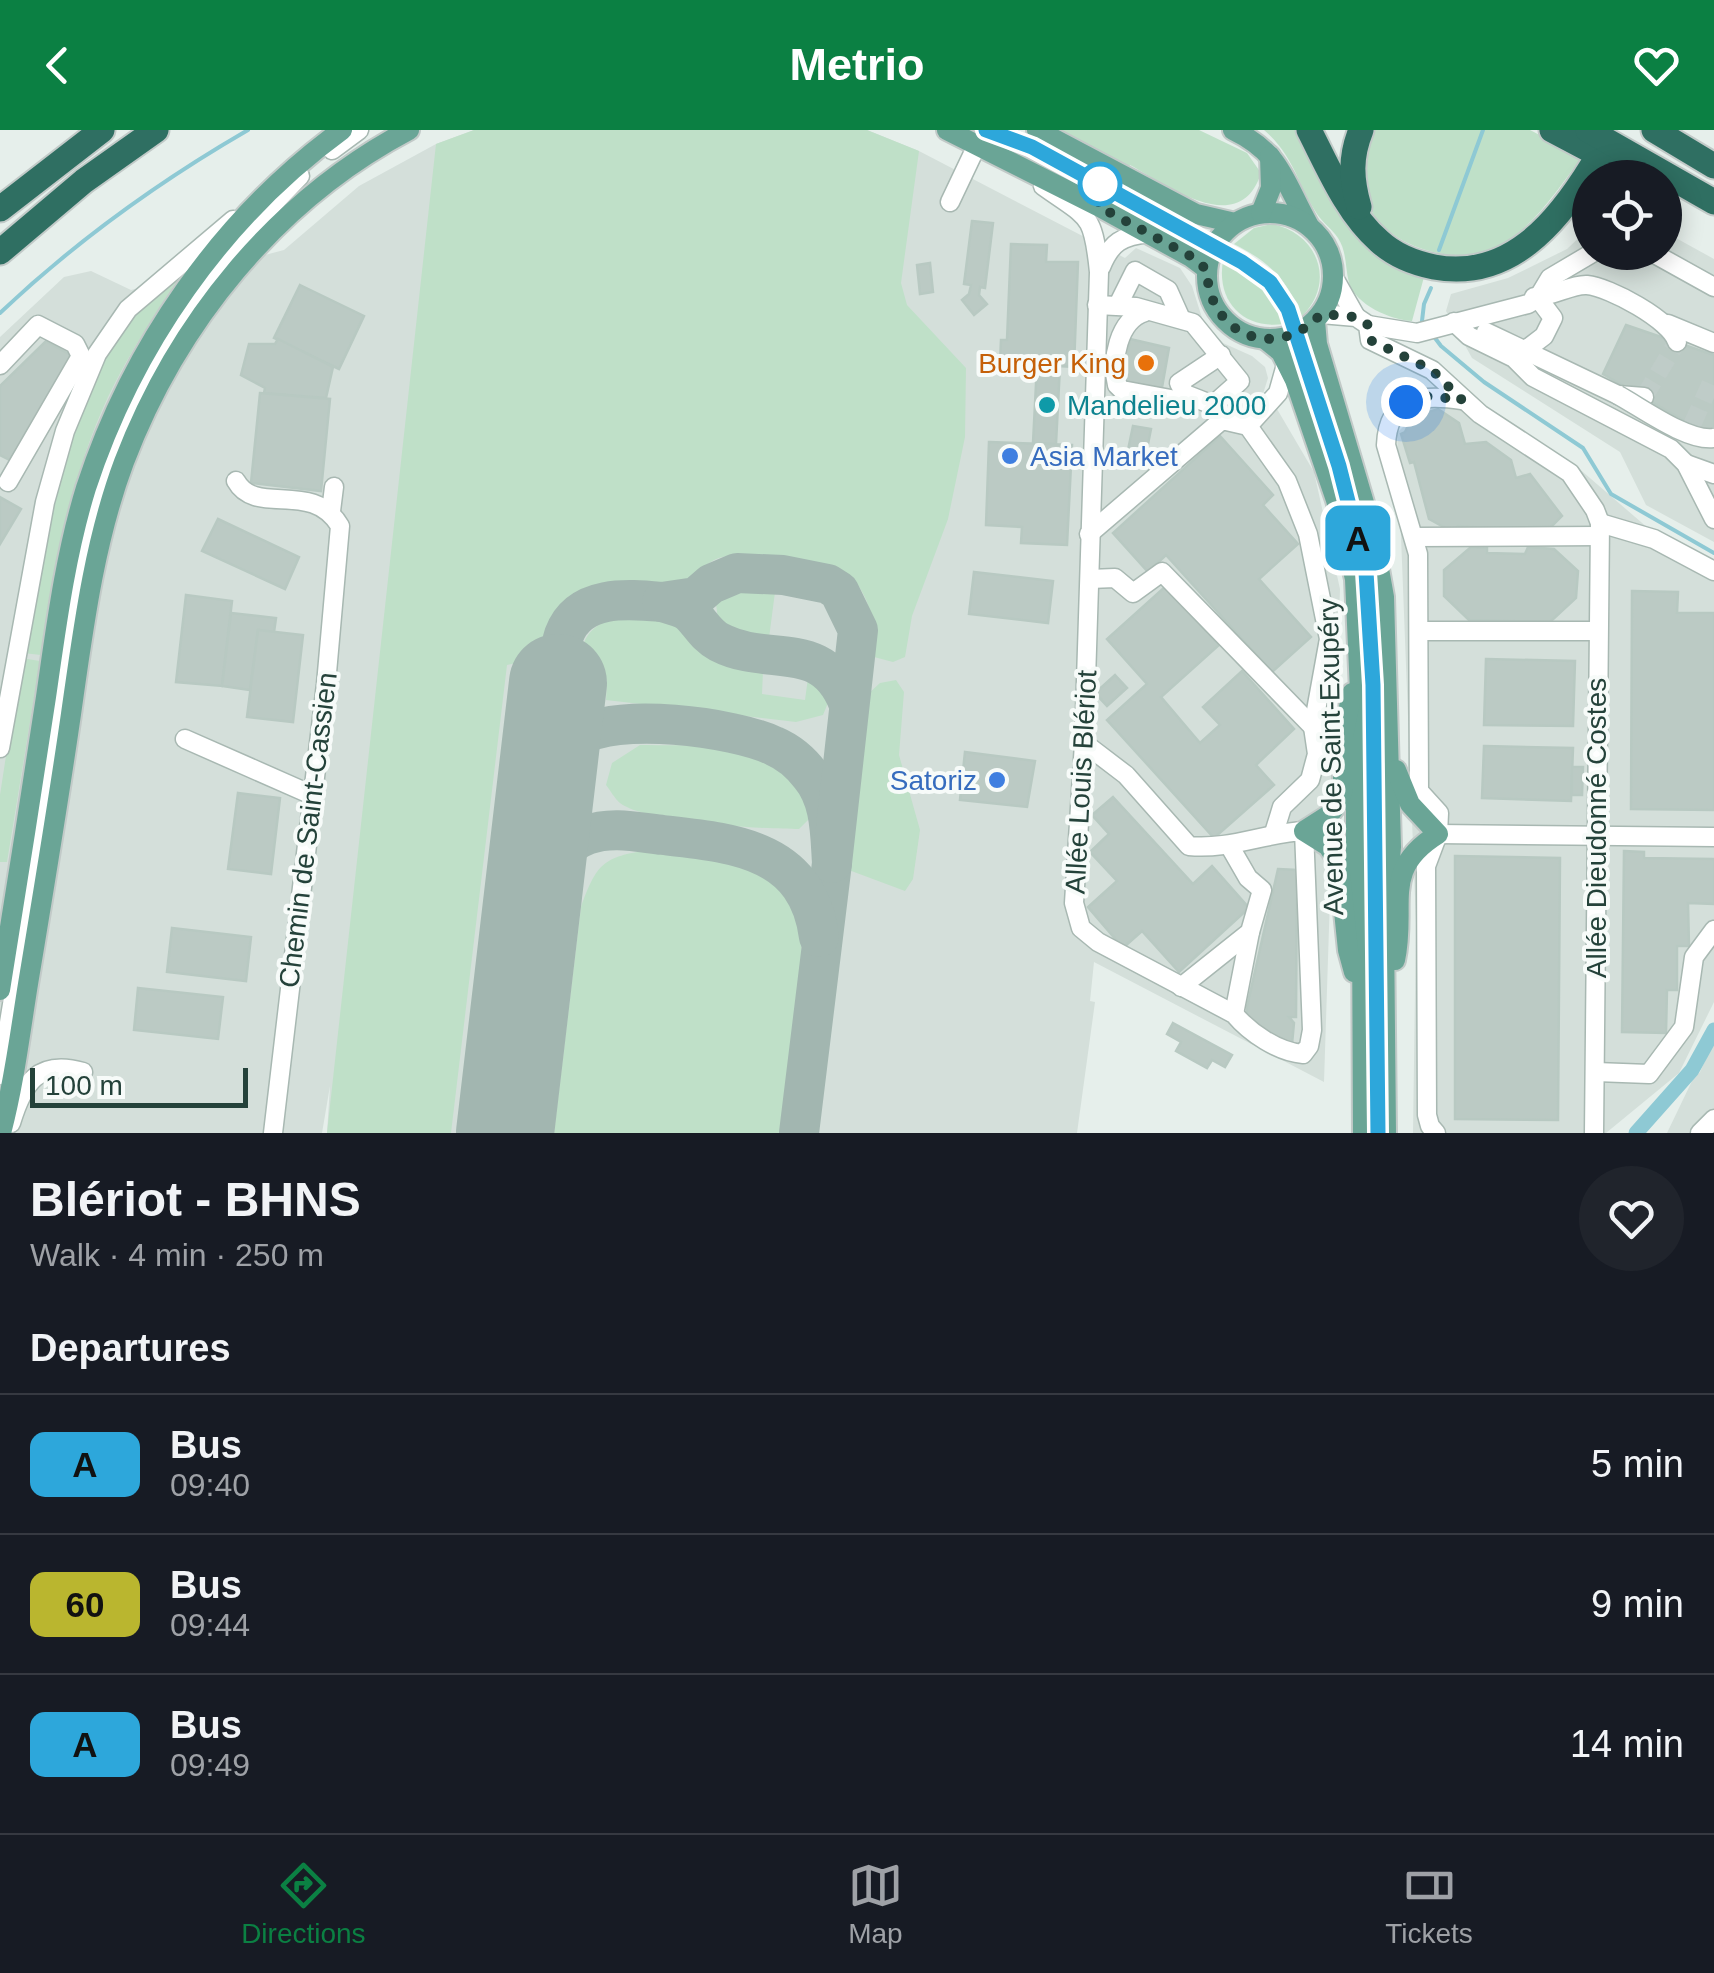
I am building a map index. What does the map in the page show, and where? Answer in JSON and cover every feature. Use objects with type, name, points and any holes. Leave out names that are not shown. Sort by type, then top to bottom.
[{"type":"highway","points":[[0,209],[102,130]]},
{"type":"highway","points":[[0,252],[84,181],[156,130]]},
{"type":"highway","points":[[1309,130],[1365,226],[1389,249],[1422,265],[1459,269],[1513,255],[1544,230],[1572,197]]},
{"type":"highway","points":[[1360,130],[1354,146],[1352,182],[1365,226]]},
{"type":"highway","points":[[1552,130],[1610,160]]},
{"type":"highway","points":[[1588,130],[1714,202]]},
{"type":"highway","points":[[1654,130],[1714,166]]},
{"type":"highway","points":[[1682,196],[1714,210]]},
{"type":"main road","points":[[0,990],[58,615],[77,523],[99,452],[142,357],[176,302],[243,220],[287,175],[342,130]]},
{"type":"main road","points":[[5,1133],[94,572],[124,464],[143,416],[181,344],[232,276],[305,200],[358,160],[409,130]]},
{"type":"main road","points":[[947,130],[982,136],[998,154],[1149,233],[1207,270],[1214,246],[1236,223],[1261,213],[1284,214],[1309,226],[1323,240],[1331,258],[1334,278],[1330,297],[1318,318],[1297,334],[1265,340]]},
{"type":"main road","points":[[1233,130],[1262,146],[1270,156],[1285,175],[1309,226]]},
{"type":"main road","points":[[1035,139],[1196,214],[1236,223]]},
{"type":"main road","points":[[1261,213],[1271,188],[1270,156]]},
{"type":"main road","name":"Avenue de Saint-Exupéry","points":[[1207,270],[1207,287],[1223,318],[1234,328],[1265,340],[1291,370],[1350,552],[1358,607],[1362,736],[1356,789],[1356,867],[1362,919],[1363,1133]]},
{"type":"main road","name":"Avenue de Saint-Exupéry","points":[[1318,318],[1317,344],[1378,553],[1384,596],[1391,847],[1385,913],[1386,1133]]},
{"type":"main road","points":[[1359,665],[1343,736],[1342,789],[1338,802],[1329,815],[1304,831],[1328,846],[1339,862],[1348,950],[1361,1003]]},
{"type":"main road","points":[[1384,1006],[1398,946],[1403,868],[1411,854],[1438,834],[1404,794],[1387,738]]},
{"type":"street","points":[[0,1075],[62,683],[96,508],[112,460],[156,360],[213,278],[261,215],[359,130]]},
{"type":"street","points":[[213,278],[296,198],[354,153],[394,130]]},
{"type":"street","points":[[1012,130],[1035,139],[1270,282],[1288,309],[1323,415],[1366,572],[1373,685],[1378,1133]]},
{"type":"street","points":[[950,202],[982,136],[1035,139]]},
{"type":"street","name":"Allée Louis Blériot","points":[[998,154],[1084,213],[1095,231],[1099,272],[1090,579],[1074,903],[1080,928],[1098,942],[1234,1014],[1245,1027],[1279,1047],[1303,1054],[1312,1030],[1304,831]]},
{"type":"street","points":[[0,748],[44,502],[64,431],[109,333],[128,309],[287,175]]},
{"type":"street","points":[[1099,272],[1114,243],[1124,237],[1149,233]]},
{"type":"street","points":[[1538,298],[1550,278],[1572,265]]},
{"type":"street","points":[[1682,269],[1714,287]]},
{"type":"street","points":[[1118,305],[1135,272],[1168,290],[1180,319]]},
{"type":"street","points":[[1334,278],[1370,340],[1432,370],[1462,400],[1570,473],[1596,510],[1600,530]]},
{"type":"street","points":[[1318,318],[1362,321],[1417,333],[1524,295],[1538,298],[1581,285],[1594,286],[1667,324],[1714,343]]},
{"type":"street","points":[[1518,355],[1544,336],[1553,318],[1538,298]]},
{"type":"street","points":[[1089,534],[1217,412],[1240,381],[1198,327],[1118,305],[1097,305]]},
{"type":"street","points":[[1146,312],[1134,315],[1127,324],[1114,360],[1116,386],[1176,400],[1184,394]]},
{"type":"street","points":[[1453,322],[1469,336],[1618,396],[1704,440],[1714,438]]},
{"type":"street","points":[[1667,324],[1678,342]]},
{"type":"street","points":[[0,365],[38,325],[75,344],[81,356],[8,482]]},
{"type":"street","points":[[1220,355],[1178,383],[1184,394],[1248,426],[1287,481],[1308,534],[1329,639],[1313,727],[1317,754],[1310,780],[1282,807],[1274,833]]},
{"type":"street","points":[[1518,355],[1534,377],[1671,449],[1686,464],[1714,520]]},
{"type":"street","points":[[1248,426],[1278,394],[1291,370],[1323,415]]},
{"type":"street","points":[[1436,1133],[1428,1114],[1426,866],[1438,834],[1439,813],[1419,791],[1418,554],[1386,445],[1387,429],[1406,402],[1430,396],[1462,400]]},
{"type":"street","points":[[1618,396],[1644,397]]},
{"type":"street","points":[[1671,449],[1692,425]]},
{"type":"street","points":[[1686,464],[1714,474]]},
{"type":"street","points":[[236,481],[251,496],[319,504],[336,519]]},
{"type":"street","name":"Chemin de Saint-Cassien","points":[[272,1133],[312,795],[336,519],[334,488]]},
{"type":"street","points":[[1414,537],[1600,530],[1654,540],[1714,571]]},
{"type":"street","name":"Allée Dieudonné Costes","points":[[1594,1133],[1600,530]]},
{"type":"street","points":[[1090,579],[1116,578],[1132,593],[1162,572],[1313,727]]},
{"type":"street","points":[[1420,630],[1597,631]]},
{"type":"street","points":[[185,739],[312,795]]},
{"type":"street","points":[[1084,743],[1126,776],[1189,846],[1216,849],[1274,833],[1304,831]]},
{"type":"street","points":[[1438,834],[1714,837]]},
{"type":"street","points":[[1228,845],[1248,878],[1262,890],[1234,1014]]},
{"type":"street","points":[[1362,966],[1369,951],[1374,881]]},
{"type":"street","points":[[1596,1072],[1649,1074],[1684,1026],[1694,957],[1714,930]]},
{"type":"street","points":[[1181,986],[1250,932]]},
{"type":"street","points":[[5,1133],[34,1078],[50,1068],[83,1072]]},
{"type":"street","points":[[1700,1133],[1714,1120]]},
{"type":"shaded area","points":[[474,130],[867,130],[919,151],[1125,258],[1136,248],[1180,268],[1192,286],[1203,321],[1223,343],[1252,356],[1265,367],[1268,378],[1263,394],[1277,409],[1314,472],[1340,589],[1324,1082],[1094,962],[1090,1001],[1095,1002],[1077,1133],[327,1133],[330,1086],[322,1133],[0,1133],[0,337],[64,277],[91,271],[131,290],[284,250],[359,186],[436,144]]},
{"type":"shaded area","points":[[1682,241],[1714,259],[1714,542],[1646,505],[1620,452],[1472,358],[1446,311],[1451,294],[1508,278],[1572,244],[1572,270],[1682,270]]},
{"type":"shaded area","points":[[1427,403],[1483,409],[1576,466],[1656,535],[1714,566],[1714,1002],[1679,1073],[1606,1133],[1413,1133],[1416,923],[1397,433]]},
{"type":"shaded area","points":[[1714,1041],[1714,1133],[1667,1133],[1700,1072]]},
{"type":"green space","points":[[474,130],[867,130],[919,151],[901,283],[907,305],[966,368],[965,437],[948,519],[912,616],[905,657],[893,662],[874,657],[870,610],[857,584],[813,563],[749,555],[719,558],[682,582],[603,585],[576,593],[564,602],[553,620],[540,658],[507,665],[451,1133],[327,1133],[436,144]]},
{"type":"green space","points":[[1047,130],[1199,130],[1247,153],[1261,173],[1251,193],[1237,203],[1202,202],[1130,165],[1126,172]]},
{"type":"green space","points":[[1264,130],[1299,130],[1424,277],[1412,321],[1375,310],[1353,291],[1338,238],[1317,214],[1289,160]]},
{"type":"green space","points":[[1373,130],[1530,130],[1582,157],[1572,160],[1572,170],[1542,210],[1505,243],[1475,254],[1442,254],[1394,235],[1372,212],[1367,194],[1368,141]]},
{"type":"green space","points":[[1272,224],[1301,238],[1317,261],[1318,289],[1301,317],[1276,273],[1234,244],[1254,228]]},
{"type":"green space","points":[[1223,261],[1262,286],[1284,324],[1256,322],[1235,310],[1224,289]]},
{"type":"green space","points":[[187,266],[108,397],[83,459],[66,523],[41,655],[23,653],[57,478],[85,394],[104,355],[129,318]]},
{"type":"green space","points":[[735,592],[775,592],[769,638],[742,633],[718,619],[716,604]]},
{"type":"green space","points":[[623,614],[673,620],[712,656],[763,671],[762,694],[805,700],[808,678],[830,698],[823,715],[796,722],[606,700],[607,680],[577,676],[581,652],[593,629]]},
{"type":"green space","points":[[21,658],[40,661],[7,862],[0,862],[0,795]]},
{"type":"green space","points":[[896,680],[904,692],[899,755],[920,830],[913,879],[905,891],[846,869],[867,695],[880,683]]},
{"type":"green space","points":[[640,745],[718,747],[774,762],[793,777],[813,815],[799,829],[782,829],[706,824],[634,810],[620,803],[606,785],[612,763]]},
{"type":"green space","points":[[649,850],[712,856],[748,866],[776,885],[796,913],[801,932],[801,987],[783,1133],[554,1133],[581,907],[597,871],[604,865],[621,856]]},
{"type":"building","points":[[972,221],[993,223],[985,288],[980,287],[979,295],[987,304],[974,315],[962,300],[971,285],[964,284]]},
{"type":"building","points":[[1011,244],[1047,245],[1046,262],[1078,262],[1074,367],[1000,363],[1001,340],[1007,340]]},
{"type":"building","points":[[930,263],[933,292],[920,294],[917,265]]},
{"type":"building","points":[[300,285],[364,316],[339,369],[274,338]]},
{"type":"building","points":[[1626,325],[1714,355],[1714,438],[1603,374]]},
{"type":"building","points":[[278,339],[333,367],[326,398],[264,393],[265,388],[241,375],[249,344],[275,344]]},
{"type":"building","points":[[1130,339],[1169,348],[1161,393],[1123,387]]},
{"type":"building","points":[[46,341],[74,357],[12,461],[0,455],[0,386]]},
{"type":"building","name":"Mandelieu 2000","points":[[1037,365],[1060,366],[1056,444],[1033,443]]},
{"type":"building","points":[[260,393],[330,399],[321,491],[251,483]]},
{"type":"building","points":[[1438,409],[1459,423],[1465,444],[1486,442],[1511,460],[1516,478],[1530,474],[1562,516],[1546,532],[1458,526],[1451,531],[1429,519],[1414,462],[1410,463],[1401,434],[1412,417]]},
{"type":"building","points":[[1133,426],[1151,429],[1146,454],[1128,450]]},
{"type":"building","points":[[1220,436],[1273,495],[1263,505],[1298,544],[1259,579],[1311,637],[1272,672],[1166,555],[1148,572],[1113,533]]},
{"type":"building","points":[[989,442],[1072,445],[1067,545],[1021,543],[1022,527],[986,525]]},
{"type":"building","points":[[0,497],[21,509],[0,544]]},
{"type":"building","points":[[218,519],[299,557],[285,589],[202,551]]},
{"type":"building","points":[[1471,547],[1487,548],[1487,553],[1525,554],[1528,547],[1554,549],[1578,571],[1576,598],[1550,622],[1469,620],[1444,596],[1444,570]]},
{"type":"building","points":[[974,572],[1053,581],[1048,623],[969,614]]},
{"type":"building","points":[[1166,586],[1219,645],[1161,697],[1200,743],[1220,725],[1203,707],[1242,671],[1294,729],[1256,765],[1274,785],[1214,838],[1107,720],[1147,684],[1107,639]]},
{"type":"building","points":[[1632,591],[1678,592],[1677,613],[1714,613],[1714,810],[1631,809]]},
{"type":"building","points":[[186,595],[232,601],[222,686],[176,682]]},
{"type":"building","points":[[231,613],[276,618],[274,632],[258,630],[250,690],[222,686]]},
{"type":"building","points":[[258,630],[303,635],[293,722],[247,717]]},
{"type":"building","points":[[1486,659],[1575,661],[1573,726],[1484,725]]},
{"type":"building","points":[[1115,675],[1127,688],[1107,706],[1095,693]]},
{"type":"building","points":[[1484,746],[1573,748],[1571,801],[1482,798]]},
{"type":"building","name":"Satoriz","points":[[965,752],[1035,761],[1027,807],[960,800]]},
{"type":"building","points":[[1572,767],[1583,767],[1582,795],[1572,795]]},
{"type":"building","points":[[238,793],[280,798],[271,874],[228,869]]},
{"type":"building","points":[[1113,797],[1193,884],[1212,866],[1249,908],[1179,972],[1142,931],[1123,948],[1088,907],[1117,881],[1090,852],[1109,834],[1092,815]]},
{"type":"building","points":[[1624,851],[1644,852],[1644,858],[1714,859],[1714,904],[1688,903],[1689,946],[1677,946],[1677,990],[1667,990],[1666,1033],[1622,1032]]},
{"type":"building","points":[[1455,856],[1560,858],[1558,1120],[1455,1119]]},
{"type":"building","points":[[1278,869],[1297,870],[1296,1017],[1289,1017],[1294,1023],[1292,1044],[1247,1024],[1247,1007]]},
{"type":"building","points":[[172,928],[251,937],[246,981],[167,972]]},
{"type":"building","points":[[138,988],[223,997],[218,1039],[134,1030]]},
{"type":"building","points":[[1173,1023],[1232,1055],[1225,1067],[1212,1060],[1207,1068],[1176,1051],[1181,1042],[1167,1034]]},
{"type":"waterway","points":[[0,313],[118,214],[248,130]]},
{"type":"waterway","points":[[1439,250],[1483,130]]},
{"type":"waterway","points":[[1426,326],[1422,321],[1424,304],[1431,288]]},
{"type":"waterway","points":[[1432,334],[1484,382],[1583,448],[1611,494],[1714,553]]},
{"type":"waterway","points":[[1636,1133],[1692,1070],[1714,1030]]},
{"type":"taxiway","points":[[832,863],[858,630],[839,591],[828,584],[783,575],[737,573],[711,584],[696,597],[662,602],[688,612],[719,642],[809,661],[824,669],[848,702]]},
{"type":"taxiway","points":[[558,683],[564,635],[581,612],[620,600],[662,602]]},
{"type":"taxiway","points":[[544,798],[557,765],[571,744],[595,730],[618,725],[704,728],[756,739],[784,751],[810,775],[826,806],[832,863],[799,1133]]},
{"type":"taxiway","points":[[535,880],[564,849],[596,832],[624,830],[716,842],[764,856],[784,868],[800,885],[812,908],[819,937]]},
{"type":"runway","points":[[505,1133],[558,683]]},
{"type":"tunnel","points":[[1644,397],[1677,342]]},
{"type":"tunnel","points":[[1692,425],[1714,376]]},
{"type":"bus line","name":"A","points":[[986,130],[1032,147],[1259,272],[1288,309],[1339,466],[1366,572],[1373,685],[1378,1133]]},
{"type":"place","name":"Burger King","points":[[1146,363]]},
{"type":"place","name":"Mandelieu 2000","points":[[1047,405]]},
{"type":"place","name":"Asia Market","points":[[1010,456]]},
{"type":"place","name":"Satoriz","points":[[997,780]]},
{"type":"route","points":[[1100,184],[1098,206],[1192,257],[1207,270],[1207,287],[1214,306],[1234,328],[1274,340],[1308,328],[1321,314],[1356,317],[1368,325],[1370,340],[1432,370],[1462,400],[1430,396],[1406,402]]}]
